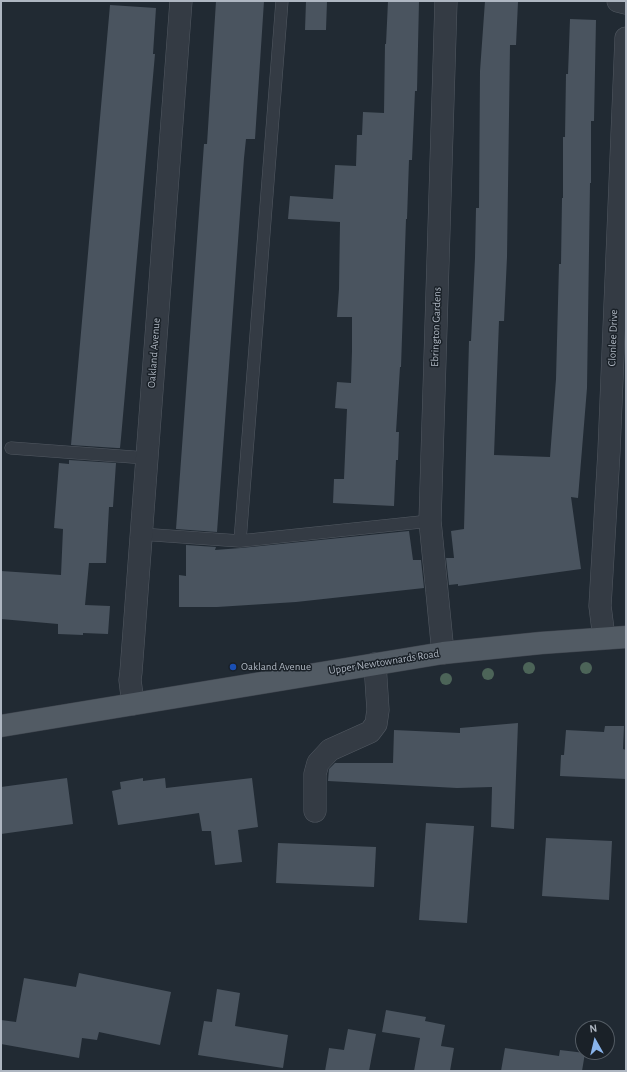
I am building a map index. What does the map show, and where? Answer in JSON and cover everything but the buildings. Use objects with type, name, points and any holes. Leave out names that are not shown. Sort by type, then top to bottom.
[{"type":"main road","name":"Upper Newtownards Road","points":[[1,726],[443,653],[626,637]]},
{"type":"street","name":"Oakland Avenue","points":[[133,704],[130,680],[181,1]]},
{"type":"street","name":"Ebrington Gardens","points":[[443,653],[430,521],[446,1]]},
{"type":"street","points":[[618,1],[626,3]]},
{"type":"street","name":"Clonlee Drive","points":[[604,638],[600,606],[609,451],[626,38]]},
{"type":"street","points":[[315,811],[315,774],[318,763],[330,750],[370,732],[376,724],[378,710],[374,664]]},
{"type":"lane","points":[[240,541],[282,1]]},
{"type":"lane","points":[[12,448],[146,458]]},
{"type":"lane","points":[[140,534],[240,541],[430,521]]},
{"type":"place","name":"Oakland Avenue","points":[[233,667]]}]
